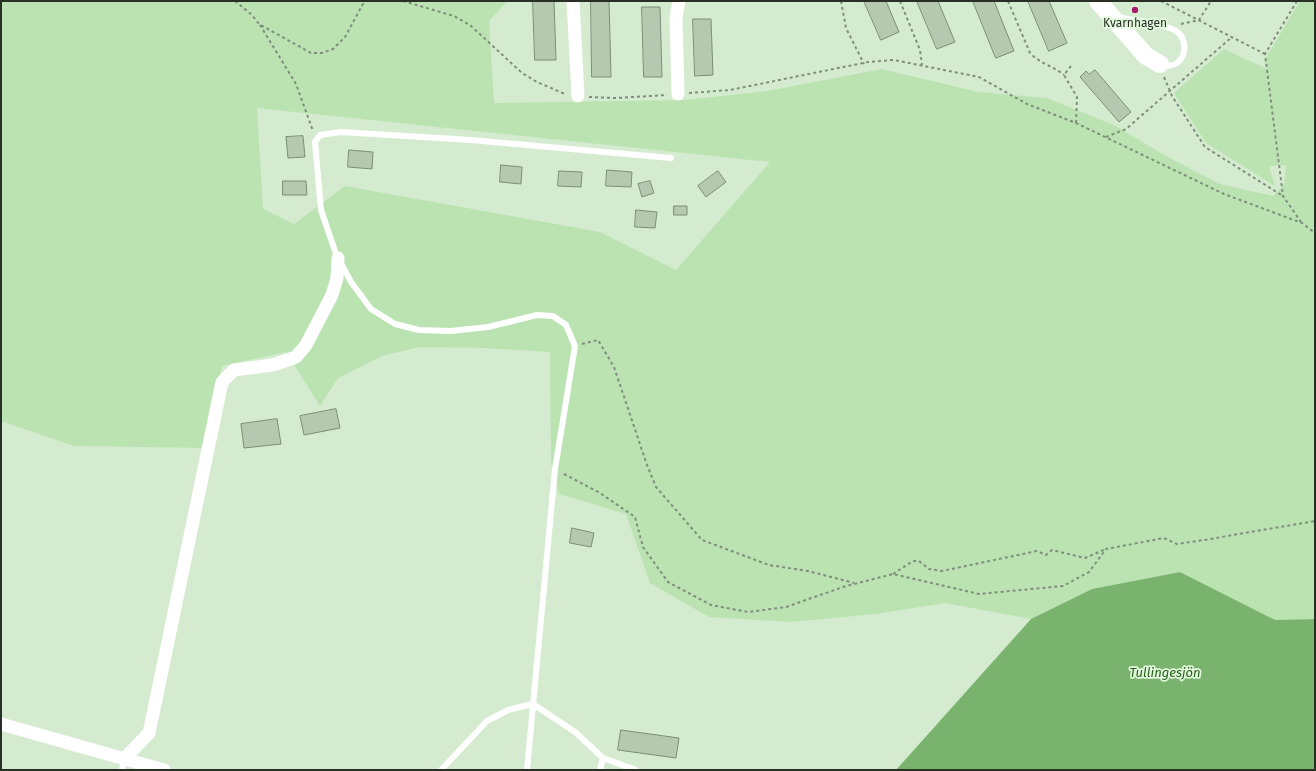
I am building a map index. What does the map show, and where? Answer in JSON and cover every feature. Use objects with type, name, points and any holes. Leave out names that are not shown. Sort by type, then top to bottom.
[{"type":"street","points":[[573,1],[578,96]]},
{"type":"street","points":[[678,94],[676,17],[679,1]]},
{"type":"street","points":[[1098,1],[1146,56],[1160,64]]},
{"type":"street","points":[[123,765],[149,733],[222,382],[234,370],[273,365],[296,357],[306,345],[332,295],[337,278],[338,258]]},
{"type":"street","points":[[1,724],[123,765],[164,770]]},
{"type":"lane","points":[[1111,16],[1166,27],[1176,31],[1183,42],[1184,56],[1176,65],[1168,66],[1160,64]]},
{"type":"lane","points":[[527,770],[555,469],[575,346],[566,325],[553,316],[537,315],[488,327],[451,331],[419,330],[395,324],[371,309],[358,292],[338,258],[321,210],[314,142],[320,134],[341,132],[471,140],[671,158]]},
{"type":"lane","points":[[441,770],[486,721],[508,710],[533,704],[575,732],[603,758],[636,770]]},
{"type":"lane","points":[[600,770],[603,758]]},
{"type":"path","points":[[235,1],[252,15],[259,24],[296,84],[311,123],[314,142]]},
{"type":"path","points":[[259,24],[311,53],[322,53],[333,49],[345,38],[351,23],[366,1]]},
{"type":"path","points":[[403,1],[454,16],[470,26],[522,73],[553,90],[578,96],[616,98],[730,90],[864,64],[894,60],[978,77],[1026,104],[1076,123],[1224,194],[1302,223],[1315,232]]},
{"type":"path","points":[[841,1],[846,28],[864,64]]},
{"type":"path","points":[[900,1],[920,50],[922,65]]},
{"type":"path","points":[[1008,1],[1030,53],[1035,59],[1056,69],[1064,75],[1077,97],[1076,123]]},
{"type":"path","points":[[1161,1],[1265,54]]},
{"type":"path","points":[[1199,20],[1211,1]]},
{"type":"path","points":[[1283,196],[1265,54],[1297,1]]},
{"type":"path","points":[[1106,137],[1126,129],[1169,90],[1232,37]]},
{"type":"path","points":[[1160,64],[1169,90],[1206,147],[1283,196],[1302,223]]},
{"type":"path","points":[[1064,75],[1071,66]]},
{"type":"path","points":[[575,346],[598,340],[614,367],[647,465],[656,487],[702,540],[769,565],[808,571],[855,584]]},
{"type":"path","points":[[555,469],[600,493],[635,517],[643,547],[668,582],[712,605],[748,612],[786,607],[855,584],[893,574],[913,561],[918,561],[929,569],[942,571],[1037,552],[1046,555],[1052,550],[1085,558],[1106,549],[1164,538],[1177,544],[1315,521]]},
{"type":"path","points":[[893,574],[979,594],[1063,586],[1089,572],[1106,549]]},
{"type":"shaded area","points":[[1,1],[507,1],[489,21],[494,103],[684,100],[767,91],[882,69],[978,92],[1047,98],[1116,126],[1164,155],[1220,184],[1273,196],[1284,184],[1286,165],[1269,166],[1275,186],[1206,143],[1174,93],[1224,49],[1267,69],[1264,61],[1300,1],[1315,1],[1315,619],[1275,620],[1180,572],[1092,589],[1031,619],[945,603],[876,614],[791,622],[709,617],[650,583],[626,514],[559,494],[551,462],[550,352],[483,348],[420,347],[382,356],[338,378],[320,406],[286,352],[222,366],[206,448],[74,446],[1,421]],"holes":[[[257,108],[770,162],[676,270],[600,232],[345,186],[294,224],[263,209]]]},
{"type":"water","name":"Tullingesjön","points":[[1180,572],[1275,620],[1315,619],[1315,770],[896,770],[1031,619],[1092,589]]},
{"type":"building","points":[[533,1],[554,1],[556,60],[535,60]]},
{"type":"building","points":[[591,1],[609,1],[611,77],[592,77]]},
{"type":"building","points":[[864,1],[886,1],[899,32],[881,40]]},
{"type":"building","points":[[917,1],[938,1],[955,42],[937,49]]},
{"type":"building","points":[[973,1],[994,1],[1014,51],[996,58]]},
{"type":"building","points":[[1028,1],[1049,1],[1067,43],[1049,51]]},
{"type":"building","points":[[642,7],[660,7],[662,77],[644,77]]},
{"type":"building","points":[[693,19],[711,19],[713,75],[695,76]]},
{"type":"building","points":[[1095,70],[1131,112],[1119,122],[1080,77],[1086,71],[1089,74]]},
{"type":"building","points":[[303,136],[305,157],[288,158],[286,137]]},
{"type":"building","points":[[349,150],[373,152],[372,169],[348,167]]},
{"type":"building","points":[[501,165],[522,167],[521,184],[500,182]]},
{"type":"building","points":[[607,170],[632,172],[631,187],[606,186]]},
{"type":"building","points":[[559,171],[582,172],[581,187],[558,186]]},
{"type":"building","points":[[718,171],[726,182],[706,197],[698,186]]},
{"type":"building","points":[[283,181],[306,181],[307,195],[283,195]]},
{"type":"building","points":[[650,181],[654,193],[642,197],[638,184]]},
{"type":"building","points":[[674,206],[687,206],[687,215],[674,215]]},
{"type":"building","points":[[636,210],[657,212],[655,228],[635,227]]},
{"type":"building","points":[[336,409],[340,428],[304,435],[300,416]]},
{"type":"building","points":[[277,419],[281,444],[244,448],[241,424]]},
{"type":"building","points":[[572,528],[594,533],[591,547],[570,543]]},
{"type":"building","points":[[621,730],[679,738],[676,758],[618,750]]},
{"type":"place","name":"Kvarnhagen","points":[[1135,10]]}]
